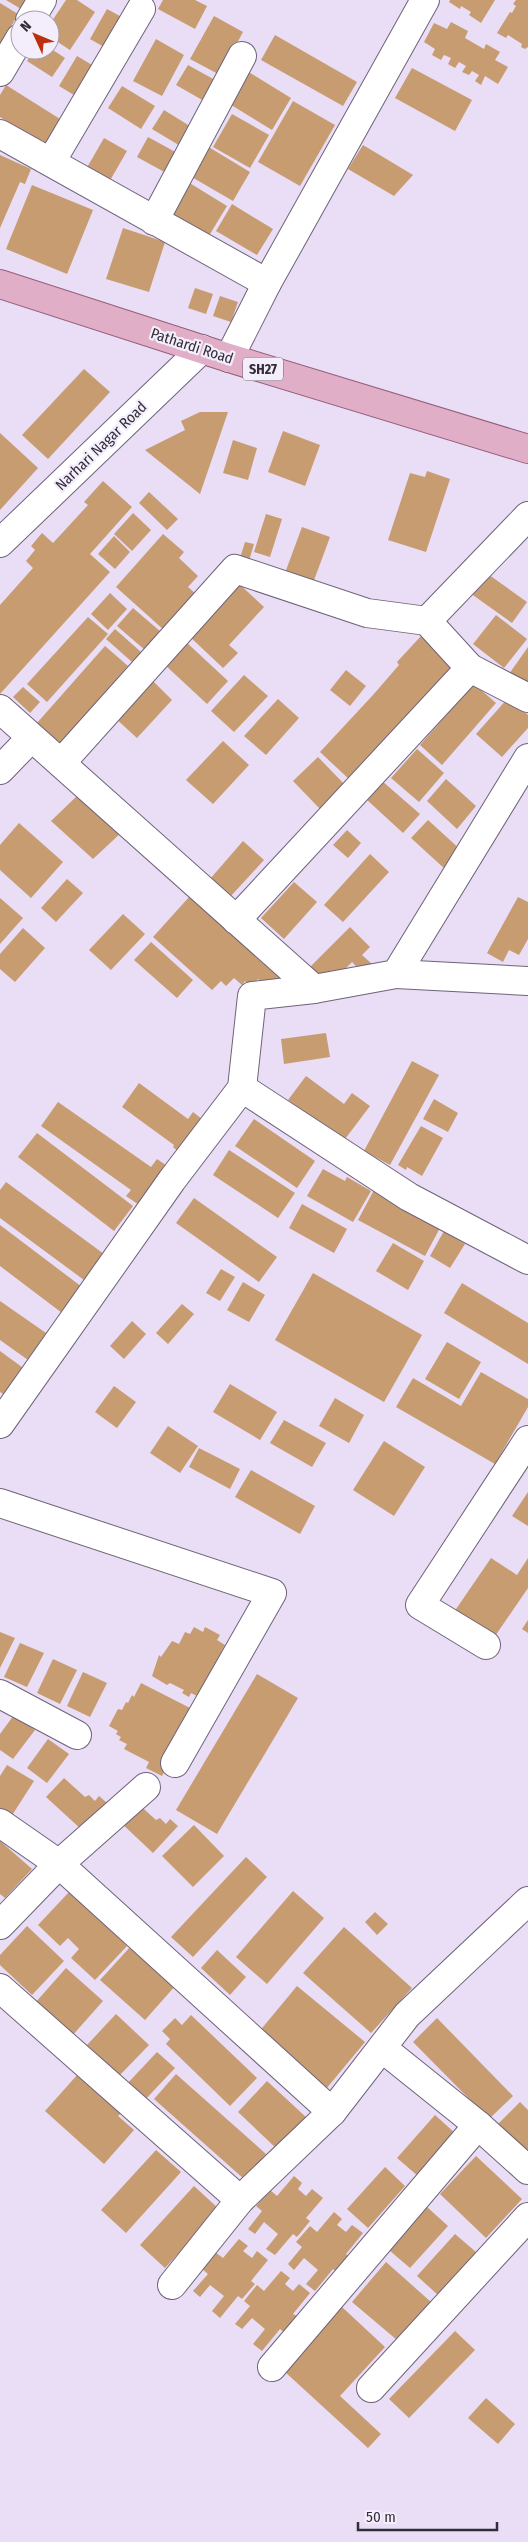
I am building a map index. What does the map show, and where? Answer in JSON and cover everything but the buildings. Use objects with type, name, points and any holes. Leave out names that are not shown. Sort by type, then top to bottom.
[{"type":"main road","name":"Pathardi Road","points":[[0,284],[229,358],[528,449]]},
{"type":"street","points":[[229,358],[267,283],[424,0]]},
{"type":"street","points":[[51,162],[141,9]]},
{"type":"street","points":[[0,72],[10,55]]},
{"type":"street","points":[[154,221],[242,56]]},
{"type":"street","points":[[0,134],[267,283]]},
{"type":"street","name":"Narhari Nagar Road","points":[[0,543],[202,349]]},
{"type":"street","points":[[427,621],[528,516]]},
{"type":"street","points":[[61,763],[234,568],[367,613],[427,621],[470,668],[528,698]]},
{"type":"street","points":[[236,920],[470,668]]},
{"type":"street","points":[[0,708],[31,738],[314,989]]},
{"type":"street","points":[[0,770],[31,738]]},
{"type":"street","points":[[396,974],[528,758]]},
{"type":"street","points":[[0,1424],[172,1180],[242,1088],[252,996],[314,989],[396,974],[528,981]]},
{"type":"street","points":[[242,1088],[410,1197],[528,1260]]},
{"type":"street","points":[[486,1645],[420,1605],[528,1440]]},
{"type":"street","points":[[0,1503],[272,1593],[175,1763]]},
{"type":"street","points":[[0,1694],[77,1735]]},
{"type":"street","points":[[0,1925],[59,1864],[146,1787]]},
{"type":"street","points":[[0,1823],[59,1864],[332,2112]]},
{"type":"street","points":[[172,2285],[240,2200],[332,2112],[407,2015],[528,1901]]},
{"type":"street","points":[[0,1988],[240,2200]]},
{"type":"street","points":[[382,2048],[478,2125],[528,2170]]},
{"type":"street","points":[[272,2366],[478,2125]]},
{"type":"street","points":[[371,2388],[528,2217]]}]
